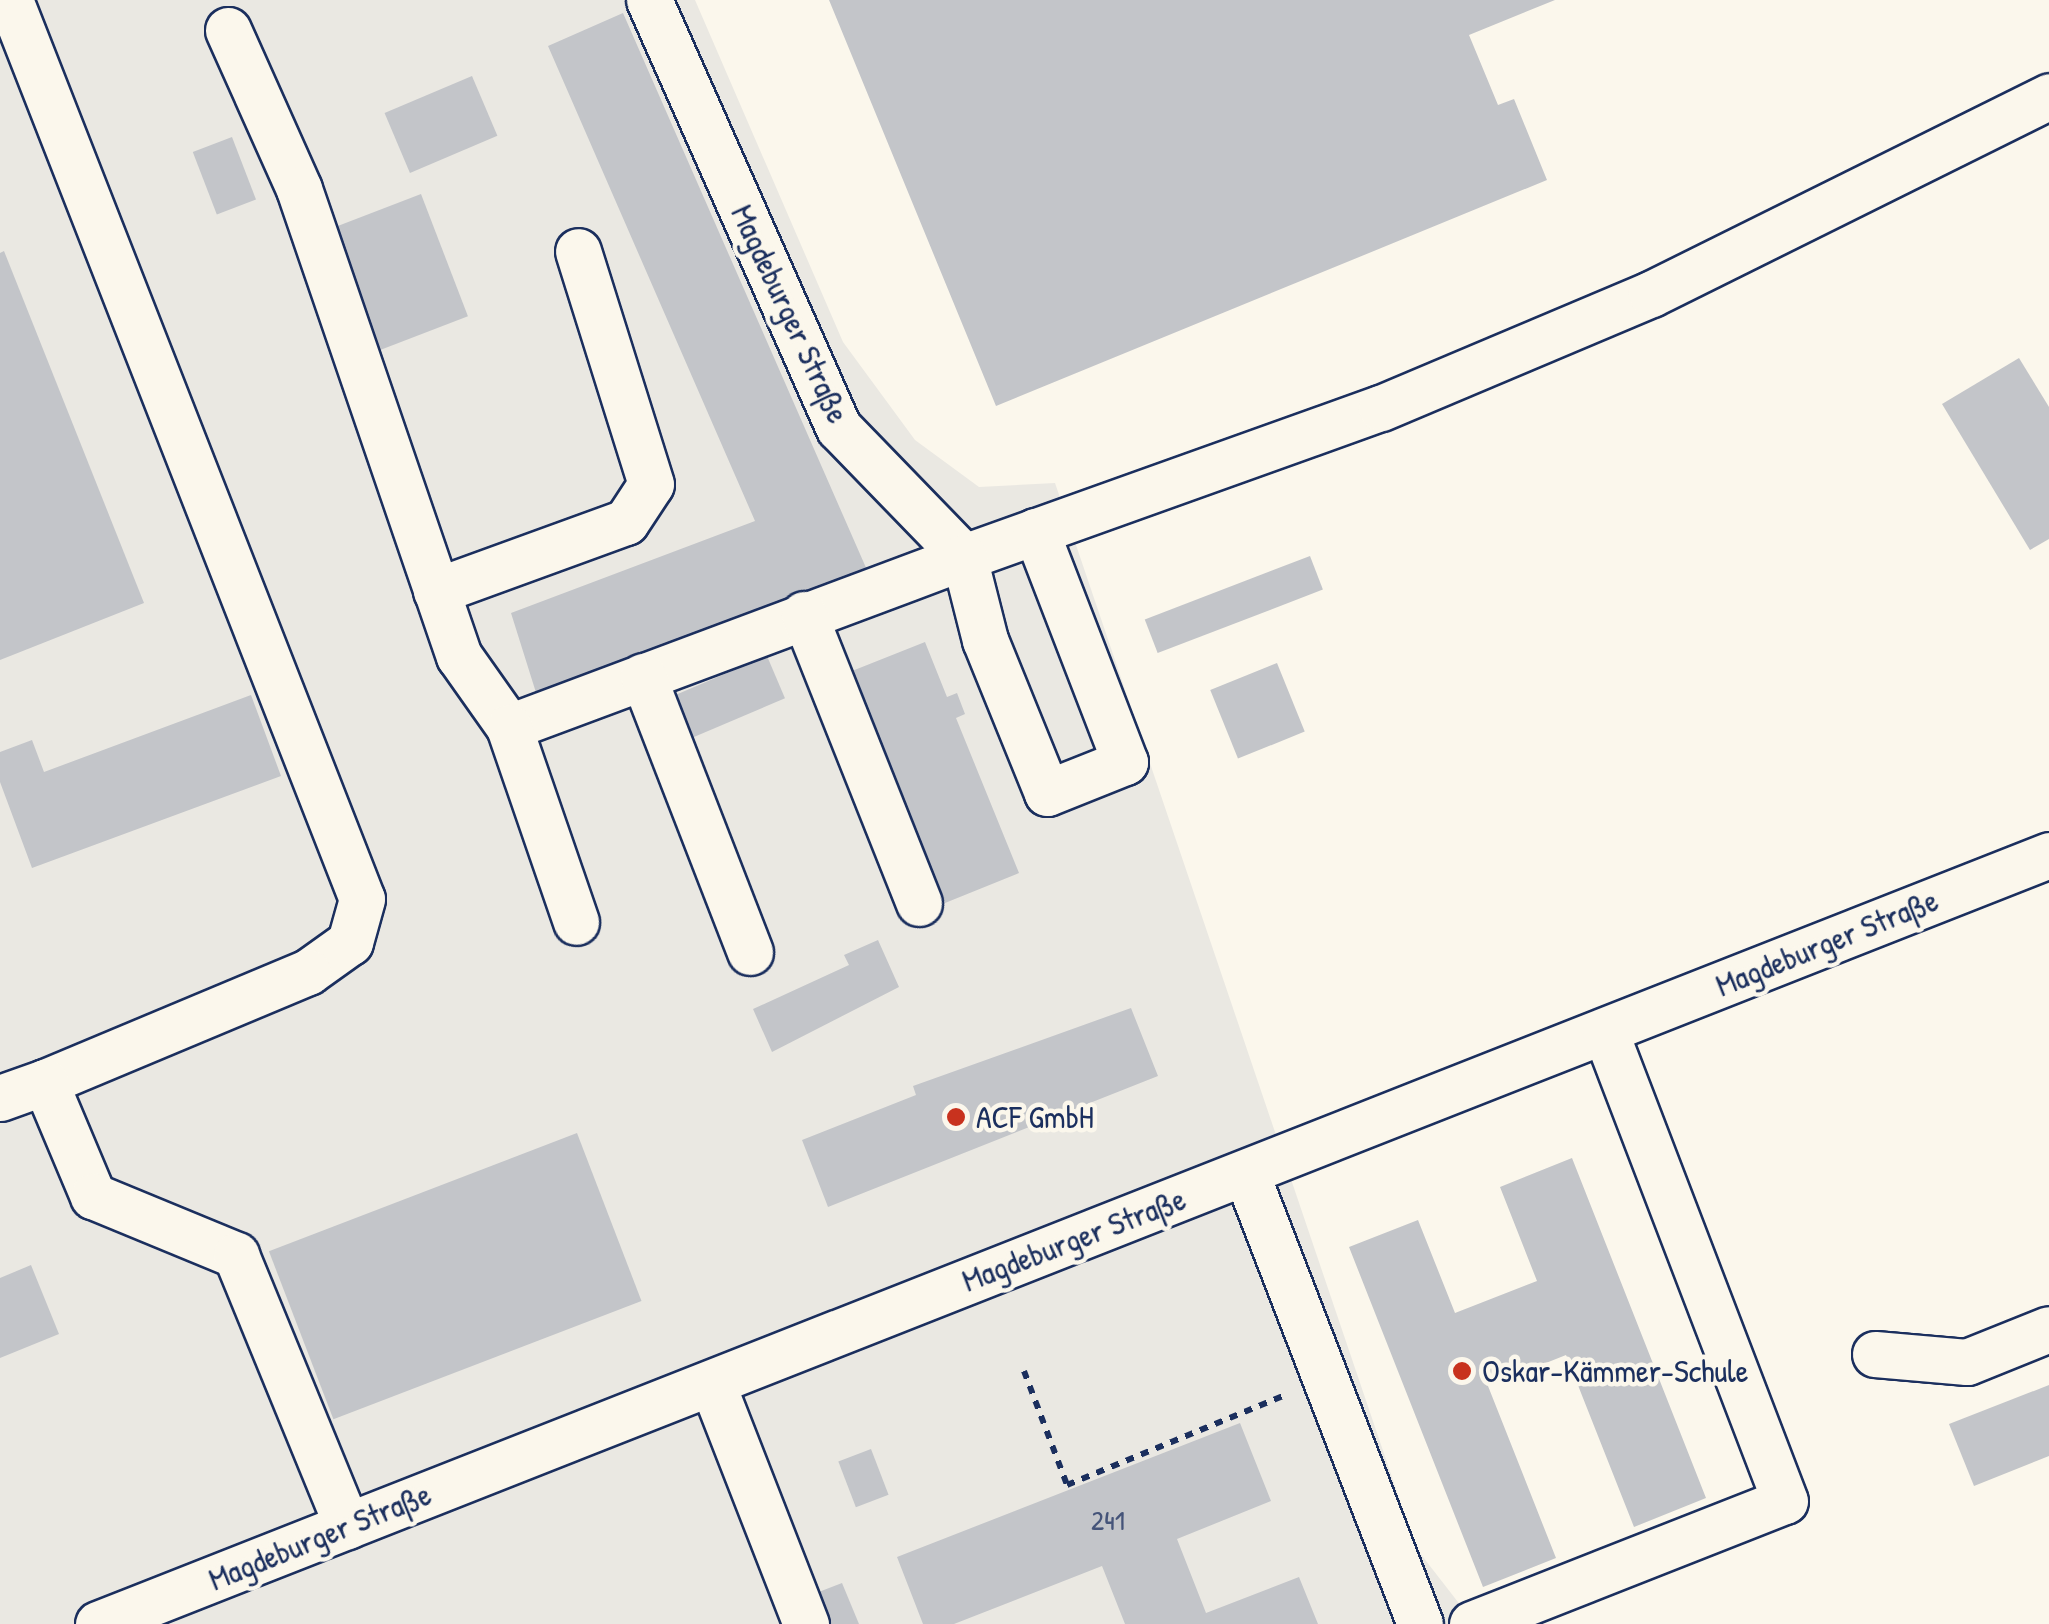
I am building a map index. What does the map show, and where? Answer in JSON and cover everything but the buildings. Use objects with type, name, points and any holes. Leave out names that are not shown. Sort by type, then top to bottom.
[{"type":"street","points":[[0,1098],[308,972],[350,942],[362,899],[10,0]]},
{"type":"street","name":"Magdeburger Straße","points":[[650,0],[839,428],[964,557]]},
{"type":"street","points":[[228,30],[299,188],[459,656],[510,727],[576,922]]},
{"type":"street","points":[[510,727],[804,614],[1380,408],[1633,302],[2049,96]]},
{"type":"street","points":[[436,590],[626,522],[650,484],[578,251]]},
{"type":"street","points":[[964,557],[985,640],[1047,792],[1125,762],[1036,531]]},
{"type":"street","points":[[804,614],[919,903]]},
{"type":"street","points":[[643,676],[750,952]]},
{"type":"street","name":"Magdeburger Straße","points":[[98,1624],[2049,856]]},
{"type":"street","points":[[1472,1624],[1786,1501],[1605,1031]]},
{"type":"street","points":[[45,1082],[93,1196],[236,1255],[347,1526]]},
{"type":"street","points":[[1246,1172],[1420,1624]]},
{"type":"street","points":[[1876,1354],[1967,1362],[2049,1329]]},
{"type":"street","points":[[712,1382],[806,1624]]},
{"type":"path","points":[[1024,1371],[1068,1488],[1324,1380]]},
{"type":"shaded area","points":[[0,0],[695,0],[843,342],[915,440],[979,487],[1055,483],[1416,1548],[1475,1624],[0,1624]]},
{"type":"place","name":"ACF GmbH","points":[[956,1117]]},
{"type":"place","name":"Oskar-Kämmer-Schule","points":[[1462,1371]]}]
